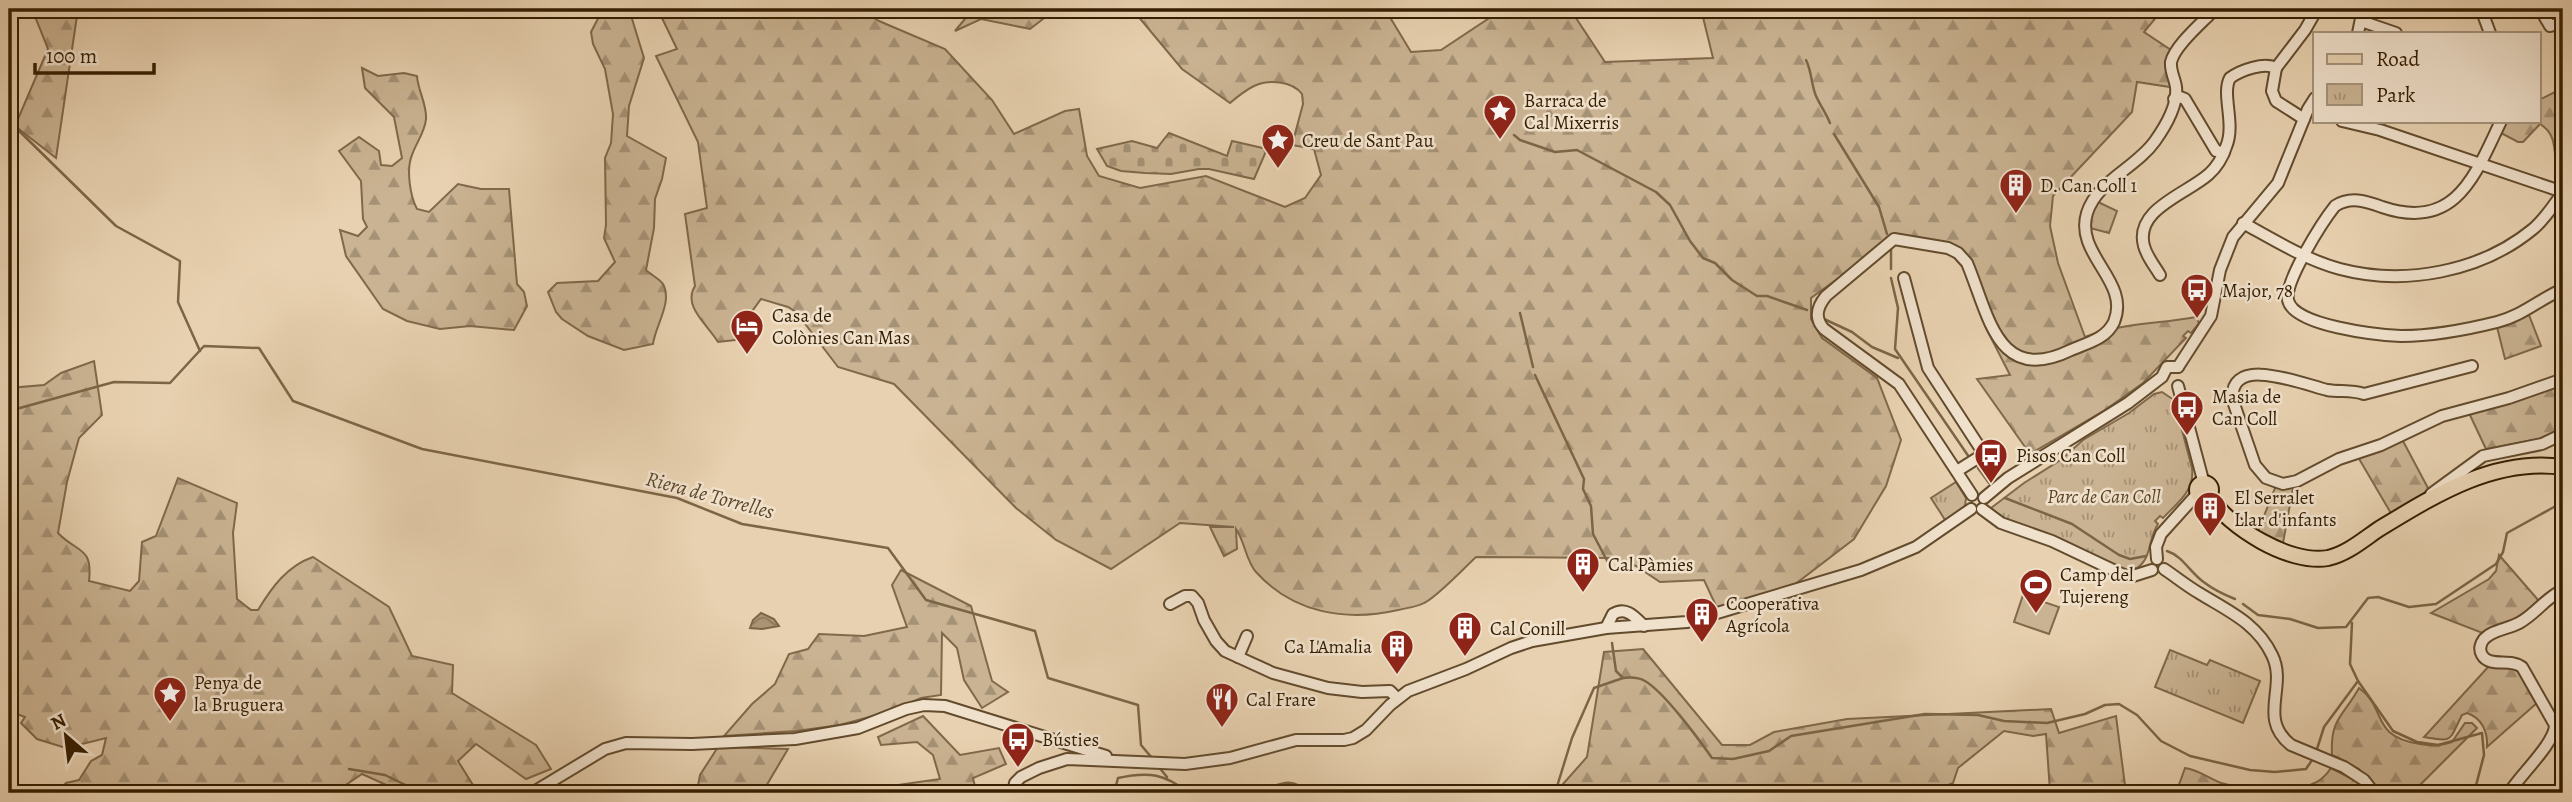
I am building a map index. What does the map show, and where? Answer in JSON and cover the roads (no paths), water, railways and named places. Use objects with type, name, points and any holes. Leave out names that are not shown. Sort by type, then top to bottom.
[{"type":"main road","points":[[2204,491],[2235,525],[2253,536],[2284,551],[2321,558],[2342,552],[2423,503],[2467,481],[2498,470],[2530,464],[2563,467]]},
{"type":"street","points":[[2158,570],[2126,576],[2052,541],[2001,523],[1979,505],[1978,494],[1972,495],[1899,384],[1821,325],[1817,311],[1825,296],[1891,240],[1907,240],[1943,247],[1958,253],[1968,263],[1997,336],[2010,352],[2028,360],[2046,360],[2106,334],[2116,312],[2115,292],[2086,240],[2085,224],[2089,206],[2099,192],[2153,144],[2167,120],[2176,90],[2171,68],[2172,58],[2215,9]]},
{"type":"street","points":[[2304,119],[2276,102],[2272,91],[2277,68],[2317,9]]},
{"type":"street","points":[[2481,9],[2490,32]]},
{"type":"street","points":[[2540,9],[2550,26],[2563,22]]},
{"type":"street","points":[[2362,15],[2394,32]]},
{"type":"street","points":[[2160,275],[2144,245],[2143,235],[2148,220],[2155,210],[2208,175],[2224,152],[2231,129],[2227,89],[2230,78],[2245,70],[2266,65],[2277,68]]},
{"type":"street","points":[[2174,99],[2185,99],[2216,151],[2224,152]]},
{"type":"street","points":[[2178,367],[2211,316],[2220,270],[2233,237],[2278,183],[2313,102]]},
{"type":"street","points":[[2243,223],[2304,255],[2339,269],[2373,275],[2411,276],[2454,268],[2496,252],[2526,235],[2542,221],[2563,192],[2387,132],[2346,122]]},
{"type":"street","points":[[2501,122],[2480,164],[2461,194],[2452,201],[2429,211],[2399,211],[2367,201],[2341,202],[2326,217],[2304,255],[2287,299],[2296,313],[2319,322],[2380,333],[2410,335],[2495,323],[2522,314],[2563,289]]},
{"type":"street","points":[[1904,278],[1928,368],[1984,454],[1957,471]]},
{"type":"street","points":[[2472,366],[2364,394],[2337,392],[2256,374],[2242,377],[2235,383],[2232,391],[2234,406],[2255,465],[2266,478],[2283,484],[2297,481],[2339,459],[2387,443],[2442,416],[2509,398],[2563,379]]},
{"type":"street","points":[[1013,793],[1015,783],[1021,777],[1052,762],[1080,758],[1185,764],[1230,758],[1296,740],[1353,738],[1366,730],[1397,698],[1420,685],[1466,669],[1522,644],[1606,628],[1698,620],[1861,570],[1916,547],[1979,505],[2008,478],[2128,404],[2162,377],[2167,367],[2178,367]]},
{"type":"street","points":[[2178,367],[2184,377],[2178,386],[2204,491],[2158,539],[2157,559],[2150,564],[2239,615],[2254,628],[2277,666],[2274,720],[2284,740],[2356,773],[2374,793]]},
{"type":"street","points":[[2162,377],[2168,386],[2178,386]]},
{"type":"street","points":[[2423,503],[2437,488],[2483,456],[2542,444],[2563,435]]},
{"type":"street","points":[[2510,793],[2519,777],[2550,741],[2555,725],[2522,667],[2514,662],[2484,659],[2481,644],[2486,637],[2526,618],[2551,596],[2563,590]]},
{"type":"street","points":[[1170,604],[1185,596],[1192,596],[1216,641],[1225,650],[1264,670],[1303,683],[1351,692],[1386,691],[1397,698]]},
{"type":"street","points":[[1606,628],[1613,614],[1621,611],[1628,612],[1644,626]]},
{"type":"street","points":[[1238,657],[1247,636]]},
{"type":"street","points":[[532,793],[605,749],[626,743],[692,744],[795,739],[858,728],[906,709],[924,705],[945,706],[1119,760]]},
{"type":"street","points":[[9,779],[15,793]]},
{"type":"water","points":[[761,613],[774,619],[779,626],[750,628],[753,620]]},
{"type":"waterway","name":"Riera de Torrelles","points":[[1806,60],[1816,96],[1830,123]]},
{"type":"waterway","points":[[9,121],[116,226],[180,261],[178,302],[200,351]]},
{"type":"waterway","name":"Riera de Torrelles","points":[[1834,134],[1879,207],[1887,234]]},
{"type":"waterway","points":[[1514,135],[1520,140],[1555,152],[1577,150],[1656,192],[1670,205],[1703,258],[1715,263],[1732,280],[1757,296],[1767,296],[1807,310]]},
{"type":"waterway","name":"Riera de Torrelles","points":[[1891,248],[1891,269]]},
{"type":"waterway","name":"Riera de Torrelles","points":[[1891,278],[1898,308],[1895,349],[1969,457]]},
{"type":"waterway","points":[[1520,313],[1533,367]]},
{"type":"waterway","points":[[1824,319],[1852,332],[1872,347],[1898,358]]},
{"type":"waterway","name":"Riera de Torrelles","points":[[9,411],[114,382],[170,383],[204,346],[259,348],[293,401],[422,449],[677,498],[742,524],[888,548],[926,600],[1035,631],[1048,678],[1138,705],[1141,745],[1152,758]]},
{"type":"waterway","points":[[1535,375],[1584,479],[1583,489],[1591,506],[1593,534],[1612,570]]},
{"type":"waterway","name":"Riera de Torrelles","points":[[1978,468],[1989,483]]},
{"type":"waterway","name":"Riera de Torrelles","points":[[2005,498],[2072,524],[2119,555],[2130,559],[2146,556]]},
{"type":"waterway","name":"Riera de Torrelles","points":[[2243,604],[2258,615],[2290,619],[2318,628],[2346,627],[2368,598],[2378,597],[2409,607],[2436,604],[2496,564],[2503,552],[2507,533],[2563,502]]},
{"type":"waterway","name":"Riera de Torrelles","points":[[2167,551],[2178,557],[2208,586],[2235,599]]},
{"type":"waterway","points":[[2317,749],[2324,727],[2358,681],[2350,664],[2352,623]]},
{"type":"waterway","points":[[1612,643],[1616,671],[1623,678],[1632,677],[1645,681],[1662,695],[1712,758],[1733,759],[1769,751],[1791,736],[1925,714],[1978,715],[2004,721],[2047,723],[2085,714],[2105,705],[2119,704],[2137,715],[2161,741],[2190,756],[2250,770],[2275,772],[2306,769],[2312,760]]},
{"type":"waterway","points":[[1555,793],[1572,738],[1594,688],[1623,678]]},
{"type":"waterway","points":[[2358,681],[2393,731],[2417,742],[2438,745],[2482,733],[2484,755],[2474,793]]},
{"type":"waterway","name":"Riera de Torrelles","points":[[1158,766],[1167,777]]},
{"type":"waterway","points":[[349,769],[385,775],[422,793]]},
{"type":"waterway","points":[[1114,793],[1118,778],[1139,775],[1164,778],[1189,793]]},
{"type":"waterway","name":"Riera de Torrelles","points":[[1263,793],[1285,783],[1296,784],[1306,793]]},
{"type":"place","name":"Barraca de Cal Mixerris","points":[[1500,141]]},
{"type":"place","name":"Creu de Sant Pau","points":[[1278,170]]},
{"type":"place","name":"D. Can Coll 1","points":[[2016,215]]},
{"type":"place","name":"Major, 78","points":[[2197,320]]},
{"type":"place","name":"Casa de Colònies Can Mas","points":[[747,356]]},
{"type":"place","name":"Masia de Can Coll","points":[[2187,437]]},
{"type":"place","name":"Pisos Can Coll","points":[[1991,485]]},
{"type":"place","name":"El Serralet Llar d'infants","points":[[2210,538]]},
{"type":"place","name":"Cal Pàmies","points":[[1583,594]]},
{"type":"place","name":"Camp del Tujereng","points":[[2036,615]]},
{"type":"place","name":"Cooperativa Agrícola","points":[[1702,644]]},
{"type":"place","name":"Cal Conill","points":[[1465,658]]},
{"type":"place","name":"Ca L'Amalia","points":[[1397,676]]},
{"type":"place","name":"Penya de la Bruguera","points":[[170,723]]},
{"type":"place","name":"Cal Frare","points":[[1222,729]]},
{"type":"place","name":"Bústies","points":[[1018,769]]},
{"type":"park label","name":"Parc de Can Coll","points":[[2104,496]]}]
